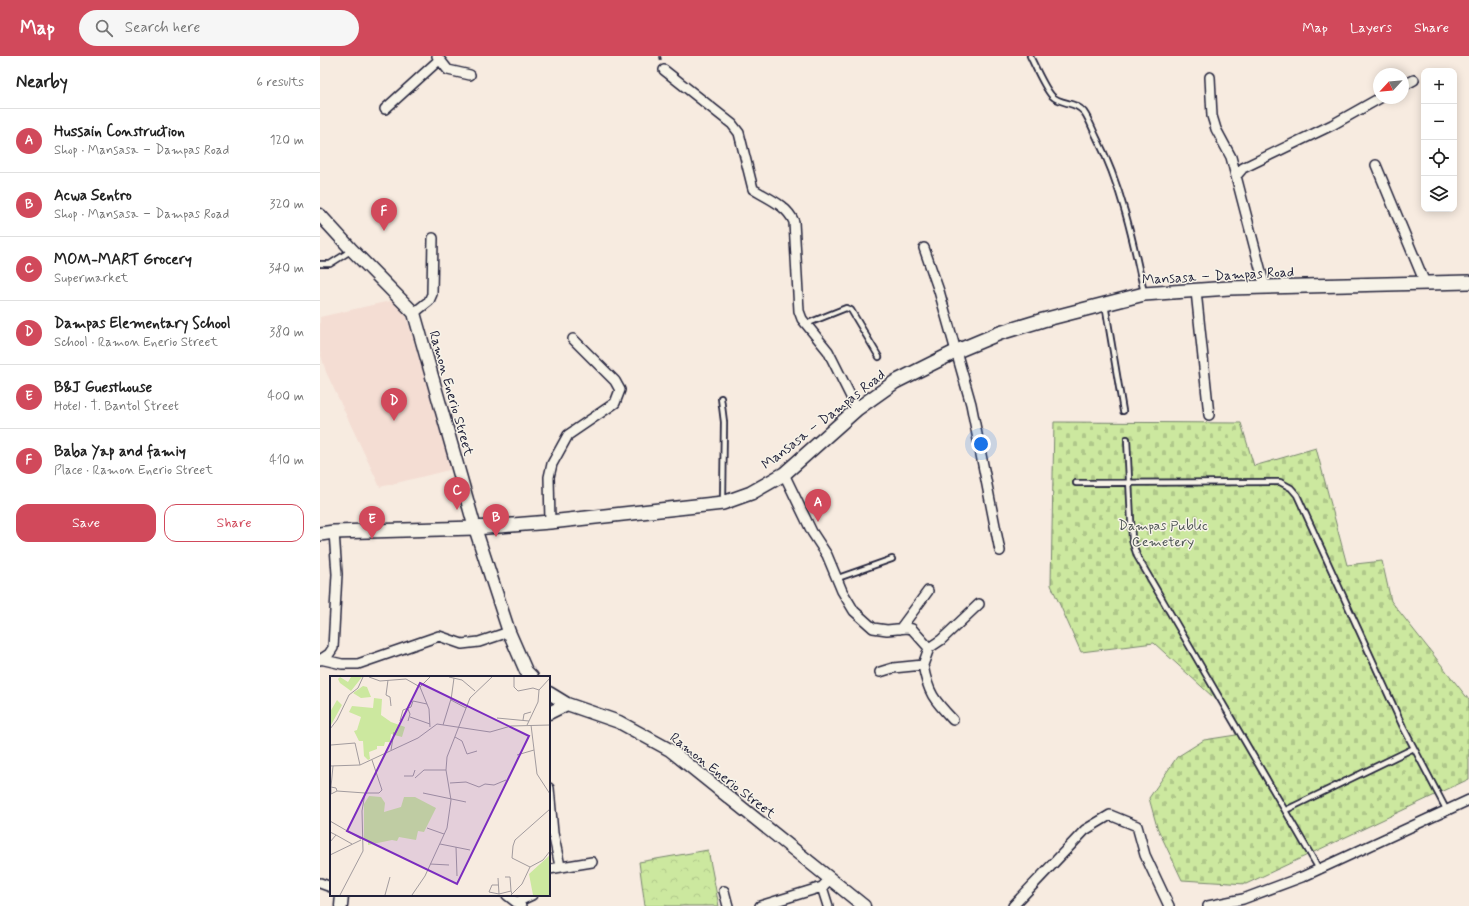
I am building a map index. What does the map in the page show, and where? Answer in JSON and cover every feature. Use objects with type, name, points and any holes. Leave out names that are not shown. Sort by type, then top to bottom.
[{"type":"main road","name":"Mansasa – Dampas Road","points":[[320,534],[334,532],[475,528],[550,522],[723,503],[751,493],[784,474],[857,409],[895,382],[957,351],[1014,329],[1144,294],[1265,287],[1469,282]]},
{"type":"street","points":[[385,109],[438,58],[448,70],[470,75]]},
{"type":"street","points":[[664,70],[732,124],[739,133],[753,189],[783,207],[791,216],[794,222],[799,311],[806,324],[828,351],[857,409]]},
{"type":"street","points":[[1210,77],[1212,116],[1216,129],[1231,157],[1265,287]]},
{"type":"street","points":[[1409,83],[1414,80]]},
{"type":"street","points":[[1236,176],[1243,168],[1332,125],[1373,102]]},
{"type":"street","points":[[1376,165],[1425,283]]},
{"type":"street","name":"Ramon Enerio Street","points":[[320,215],[414,313],[475,528],[509,632],[526,671],[531,676]]},
{"type":"street","points":[[414,313],[429,301],[432,294],[433,238]]},
{"type":"street","points":[[924,248],[957,351],[971,404],[1000,551]]},
{"type":"street","points":[[1196,291],[1209,415]]},
{"type":"street","points":[[550,522],[549,477],[552,464],[568,435],[615,403],[620,390],[616,381],[573,339]]},
{"type":"street","points":[[784,474],[812,532],[827,555],[854,610],[873,628],[887,630],[912,629],[929,648]]},
{"type":"street","points":[[320,660],[329,654],[333,648],[337,574],[334,532]]},
{"type":"street","points":[[900,629],[928,591]]},
{"type":"street","points":[[953,720],[930,692],[923,665],[929,648],[941,640],[979,604]]},
{"type":"street","points":[[320,660],[342,664],[358,664],[440,636],[462,644],[479,642],[509,632]]},
{"type":"street","points":[[880,672],[893,668],[923,665]]},
{"type":"street","name":"Ramon Enerio Street","points":[[550,694],[567,704],[619,722],[670,750],[826,884],[864,906]]},
{"type":"street","points":[[550,712],[567,704]]},
{"type":"street","points":[[550,799],[553,833],[560,866]]},
{"type":"street","points":[[1208,906],[1243,899],[1319,869],[1448,811],[1469,800]]},
{"type":"street","points":[[1013,906],[1085,830],[1110,815],[1137,826],[1145,855],[1169,906]]},
{"type":"street","points":[[550,869],[592,862]]},
{"type":"street","points":[[320,883],[330,887]]},
{"type":"street","points":[[760,906],[826,884],[828,906]]},
{"type":"street","points":[[724,891],[728,906]]},
{"type":"street","points":[[341,906],[342,896]]},
{"type":"street","points":[[508,896],[519,904],[531,896]]},
{"type":"lane","points":[[1030,56],[1052,96],[1060,101],[1078,106],[1084,112],[1104,151],[1135,246],[1144,294]]},
{"type":"lane","points":[[320,264],[330,264],[352,250]]},
{"type":"lane","points":[[1105,304],[1122,411]]},
{"type":"lane","points":[[806,324],[846,308],[851,310],[879,357]]},
{"type":"lane","points":[[721,398],[724,422],[723,503]]},
{"type":"lane","points":[[1127,439],[1132,540],[1137,556],[1319,869]]},
{"type":"lane","points":[[1076,483],[1280,482],[1291,488],[1297,495],[1414,748],[1448,811]]},
{"type":"lane","points":[[838,578],[892,559]]},
{"type":"lane","points":[[1286,810],[1414,748]]},
{"type":"shaded area","points":[[394,300],[405,312],[453,469],[380,487],[326,372],[320,352],[320,317]]},
{"type":"green space","name":"Dampas Public Cemetery","points":[[1054,422],[1241,423],[1254,466],[1316,448],[1347,565],[1382,561],[1391,601],[1469,700],[1469,779],[1246,884],[1182,880],[1157,827],[1149,798],[1177,757],[1204,740],[1236,735],[1225,708],[1154,643],[1081,652],[1051,585]]},
{"type":"green space","points":[[708,850],[719,906],[645,906],[639,862]]},
{"type":"place","name":"Baba Yap and famiy","points":[[384,231]]},
{"type":"place","name":"Dampas Elementary School","points":[[394,421]]},
{"type":"place","name":"MOM-MART Grocery","points":[[457,510]]},
{"type":"place","name":"Hussain Construction","points":[[818,522]]},
{"type":"place","name":"Acwa Sentro","points":[[496,537]]},
{"type":"place","name":"B&J Guesthouse","points":[[372,539]]}]
